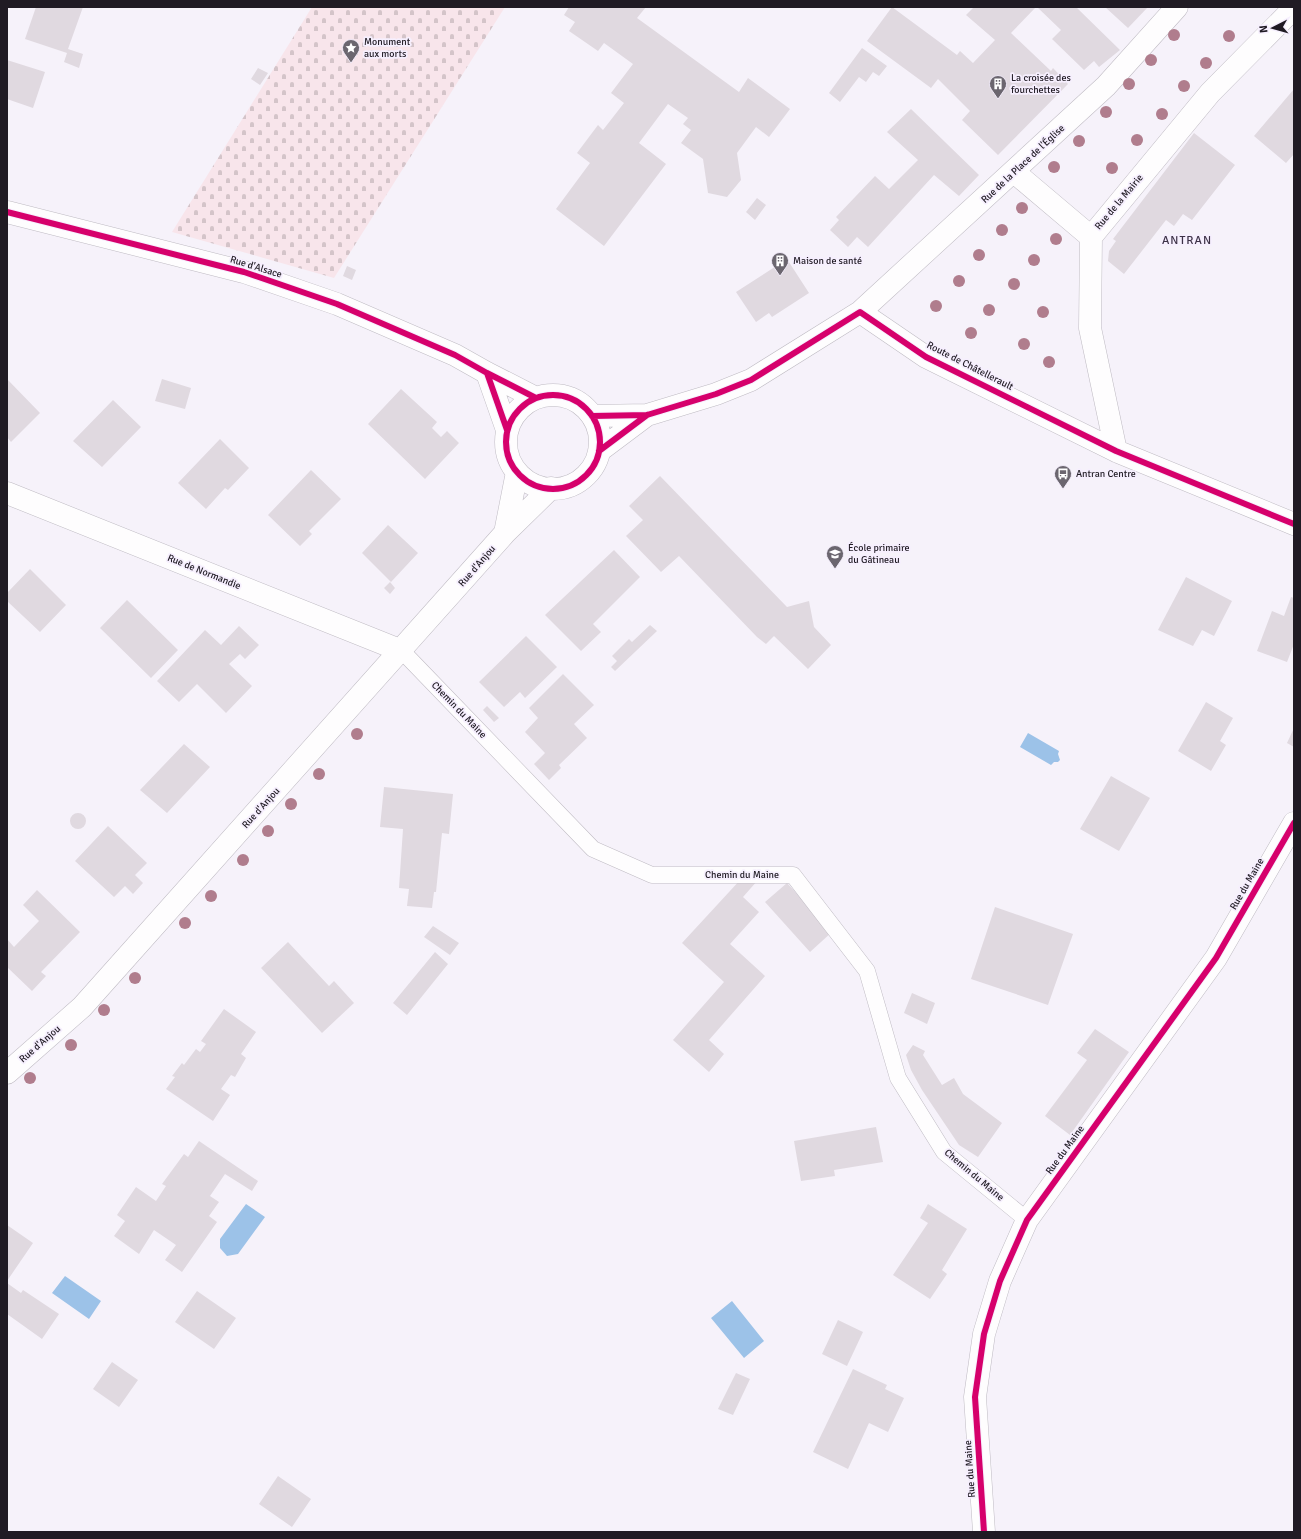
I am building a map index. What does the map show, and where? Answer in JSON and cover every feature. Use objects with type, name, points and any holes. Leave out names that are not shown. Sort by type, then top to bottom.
[{"type":"street","name":"Rue de la Place de l'Église","points":[[860,312],[1106,86],[1177,7]]},
{"type":"street","name":"Rue de la Mairie","points":[[1116,451],[1090,328],[1091,237],[1210,93],[1294,8]]},
{"type":"street","points":[[1014,172],[1091,237]]},
{"type":"street","name":"Rue d'Alsace","points":[[7,212],[251,275],[337,304],[455,355],[536,398]]},
{"type":"street","points":[[592,416],[647,415],[716,394],[751,380],[860,312]]},
{"type":"street","name":"Route de Châtellerault","points":[[860,312],[926,357],[1116,451],[1294,524]]},
{"type":"street","points":[[487,373],[507,430]]},
{"type":"street","points":[[551,394],[567,397],[582,404],[592,416],[598,427],[600,439],[599,451],[594,464],[581,478],[564,487],[550,488],[538,486],[517,472],[509,459],[506,444],[507,430],[513,416],[523,405],[536,398],[551,394]]},
{"type":"street","points":[[599,451],[647,415]]},
{"type":"street","points":[[506,533],[517,472]]},
{"type":"street","name":"Rue d'Anjou","points":[[7,1073],[82,1007],[506,533],[550,488]]},
{"type":"street","name":"Rue de Normandie","points":[[7,493],[402,651]]},
{"type":"street","name":"Rue du Maine","points":[[984,1532],[975,1397],[984,1334],[1000,1281],[1027,1220],[1216,958],[1294,823]]},
{"type":"lane","name":"Chemin du Maine","points":[[402,651],[593,849],[652,875],[793,875],[867,971],[898,1078],[944,1152],[1027,1220]]},
{"type":"green space","points":[[312,7],[505,7],[334,278],[172,232]]},
{"type":"water","points":[[1028,733],[1059,751],[1058,754],[1060,760],[1051,765],[1020,747]]},
{"type":"water","points":[[246,1204],[265,1217],[238,1254],[227,1256],[220,1248],[220,1239]]},
{"type":"water","points":[[65,1276],[101,1301],[89,1319],[52,1293]]},
{"type":"water","points":[[732,1301],[764,1341],[744,1358],[711,1318]]},
{"type":"building","points":[[36,7],[83,7],[68,49],[83,54],[79,68],[64,62],[67,53],[25,39]]},
{"type":"building","points":[[569,7],[646,7],[637,18],[739,92],[748,78],[790,109],[769,137],[756,127],[737,153],[741,180],[727,197],[708,193],[703,159],[681,143],[691,130],[683,124],[688,118],[668,104],[639,143],[666,164],[604,246],[556,209],[590,163],[577,153],[598,125],[603,130],[624,103],[611,93],[633,64],[604,43],[598,51],[569,31],[575,22],[564,15]]},
{"type":"building","points":[[892,7],[957,55],[960,51],[973,63],[995,40],[966,15],[974,7],[1036,7],[1011,33],[1051,71],[1053,68],[1068,84],[998,155],[962,120],[970,111],[938,79],[931,88],[867,41]]},
{"type":"building","points":[[1037,7],[1076,7],[1120,50],[1099,67],[1094,61],[1084,70],[1052,39],[1061,30]]},
{"type":"building","points":[[1105,7],[1148,7],[1128,28]]},
{"type":"building","points":[[862,48],[887,66],[879,76],[873,72],[866,82],[859,77],[840,102],[829,93]]},
{"type":"building","points":[[7,60],[45,72],[33,108],[7,99]]},
{"type":"building","points":[[258,68],[268,73],[260,85],[251,79]]},
{"type":"building","points":[[1294,89],[1294,154],[1286,163],[1254,136]]},
{"type":"building","points":[[911,109],[979,175],[959,196],[934,175],[868,247],[857,237],[848,247],[830,230],[839,220],[836,217],[875,176],[889,189],[918,160],[887,132]]},
{"type":"building","points":[[1194,133],[1235,165],[1192,220],[1183,214],[1174,226],[1166,220],[1124,274],[1108,261],[1109,251],[1116,241],[1113,239]]},
{"type":"building","points":[[757,198],[766,205],[755,220],[746,212]]},
{"type":"building","name":"Maison de santé","points":[[787,259],[809,293],[772,317],[769,313],[756,322],[736,292]]},
{"type":"building","points":[[347,266],[356,270],[352,280],[343,276]]},
{"type":"building","points":[[7,379],[40,413],[11,442],[7,437]]},
{"type":"building","points":[[162,379],[191,388],[185,409],[155,401]]},
{"type":"building","points":[[401,389],[437,422],[432,428],[441,437],[447,431],[459,443],[425,479],[368,424]]},
{"type":"building","points":[[113,400],[141,427],[102,467],[73,441]]},
{"type":"building","points":[[220,439],[249,468],[228,490],[225,488],[206,509],[178,483]]},
{"type":"building","points":[[311,470],[341,499],[309,531],[312,534],[300,546],[268,515]]},
{"type":"building","points":[[660,476],[787,607],[809,601],[814,627],[831,645],[808,669],[774,636],[766,644],[757,637],[679,556],[661,572],[626,536],[643,520],[629,506]]},
{"type":"building","points":[[388,525],[418,553],[391,582],[362,553]]},
{"type":"building","points":[[614,550],[640,577],[593,624],[601,632],[581,651],[545,615]]},
{"type":"building","points":[[30,569],[66,605],[40,632],[7,601],[7,593]]},
{"type":"building","points":[[1186,577],[1232,601],[1214,636],[1202,630],[1193,646],[1158,630]]},
{"type":"building","points":[[390,582],[395,588],[390,594],[384,588]]},
{"type":"building","points":[[1291,597],[1294,598],[1294,644],[1287,662],[1257,651],[1272,611],[1284,616]]},
{"type":"building","points":[[127,600],[178,650],[151,678],[100,628]]},
{"type":"building","points":[[650,625],[657,631],[615,671],[611,667],[617,661],[612,656],[629,639],[632,642]]},
{"type":"building","points":[[239,626],[259,645],[245,659],[240,654],[229,664],[252,686],[226,713],[197,684],[179,702],[157,681],[205,630],[221,645]]},
{"type":"building","points":[[526,636],[557,667],[525,698],[520,692],[504,707],[479,682]]},
{"type":"building","points":[[563,674],[594,705],[574,724],[587,738],[559,765],[561,768],[549,780],[534,764],[545,753],[525,732],[538,718],[529,708]]},
{"type":"building","points":[[1206,702],[1233,718],[1220,741],[1226,745],[1211,771],[1178,751]]},
{"type":"building","points":[[487,706],[499,718],[494,722],[483,710]]},
{"type":"building","points":[[1294,728],[1294,747],[1287,743]]},
{"type":"building","points":[[184,744],[210,767],[167,813],[140,790]]},
{"type":"building","points":[[1111,776],[1150,798],[1119,851],[1080,829]]},
{"type":"building","points":[[384,787],[453,794],[449,834],[442,833],[436,892],[434,892],[432,908],[407,906],[409,889],[399,888],[403,829],[380,827]]},
{"type":"building","points":[[75,813],[81,813],[86,818],[84,827],[81,829],[75,829],[70,824],[70,818]]},
{"type":"building","points":[[108,826],[147,863],[135,875],[143,883],[133,894],[125,886],[114,897],[75,861]]},
{"type":"building","points":[[741,879],[758,880],[743,897],[759,912],[730,944],[765,976],[709,1040],[724,1054],[709,1072],[673,1040],[724,982],[682,943]]},
{"type":"building","points":[[787,883],[832,932],[810,952],[765,902]]},
{"type":"building","points":[[37,890],[80,932],[41,972],[46,976],[32,991],[7,967],[7,939],[14,947],[39,921],[23,905]]},
{"type":"building","points":[[995,907],[1073,934],[1048,1005],[971,979]]},
{"type":"building","points":[[433,926],[459,943],[450,955],[424,937]]},
{"type":"building","points":[[288,942],[329,986],[334,981],[354,1003],[322,1033],[261,968]]},
{"type":"building","points":[[435,952],[448,964],[407,1015],[393,1003]]},
{"type":"building","points":[[912,993],[935,1003],[927,1024],[904,1013]]},
{"type":"building","points":[[224,1009],[256,1032],[241,1054],[246,1058],[235,1077],[231,1075],[221,1089],[230,1095],[213,1121],[166,1089],[175,1077],[172,1076],[182,1063],[184,1065],[196,1049],[200,1052],[206,1044],[201,1041]]},
{"type":"building","points":[[1095,1029],[1129,1052],[1070,1135],[1045,1116],[1087,1060],[1077,1053]]},
{"type":"building","points":[[913,1045],[925,1051],[923,1055],[942,1085],[954,1078],[963,1094],[1002,1123],[978,1157],[959,1145],[922,1090],[911,1070],[906,1055]]},
{"type":"building","points":[[876,1127],[883,1162],[834,1170],[835,1176],[801,1181],[794,1141]]},
{"type":"building","points":[[199,1141],[258,1181],[252,1191],[225,1174],[210,1196],[219,1202],[209,1216],[217,1222],[182,1272],[165,1260],[176,1245],[154,1230],[139,1254],[114,1236],[125,1221],[117,1215],[136,1187],[156,1201],[166,1186],[162,1184],[184,1154],[188,1157]]},
{"type":"building","points":[[928,1204],[967,1229],[942,1270],[947,1274],[930,1299],[893,1275],[928,1223],[920,1218]]},
{"type":"building","points":[[7,1225],[33,1243],[7,1281]]},
{"type":"building","points":[[7,1283],[21,1293],[23,1290],[59,1314],[42,1339],[7,1314]]},
{"type":"building","points":[[197,1291],[236,1318],[214,1349],[175,1322]]},
{"type":"building","points":[[838,1320],[863,1332],[847,1366],[822,1354]]},
{"type":"building","points":[[112,1362],[138,1380],[119,1407],[93,1389]]},
{"type":"building","points":[[853,1369],[887,1385],[885,1389],[904,1398],[888,1432],[869,1423],[848,1469],[813,1452]]},
{"type":"building","points":[[736,1373],[750,1379],[733,1415],[718,1409]]},
{"type":"building","points":[[278,1476],[311,1499],[292,1527],[259,1504]]},
{"type":"cycle path","points":[[7,212],[244,272],[337,304],[455,355],[536,398]]},
{"type":"cycle path","points":[[592,416],[647,415],[716,394],[751,380],[860,312],[926,357],[1116,451],[1294,524]]},
{"type":"cycle path","points":[[487,373],[507,430]]},
{"type":"cycle path","points":[[553,395],[571,399],[586,409],[596,424],[600,442],[596,460],[586,475],[571,485],[553,489],[535,485],[520,475],[510,460],[506,442],[510,424],[520,409],[535,399],[553,395]]},
{"type":"cycle path","points":[[599,451],[647,415]]},
{"type":"cycle path","points":[[984,1532],[975,1397],[984,1334],[1000,1281],[1027,1220],[1216,958],[1294,823]]},
{"type":"place","name":"Monument aux morts","points":[[351,63]]},
{"type":"place","name":"La croisée des fourchettes","points":[[998,99]]},
{"type":"place","name":"Maison de santé","points":[[780,276]]},
{"type":"place","name":"Antran Centre","points":[[1063,489]]},
{"type":"place","name":"École primaire du Gâtineau","points":[[835,569]]},
{"type":"district","name":"ANTRAN","points":[[1187,240]]}]
